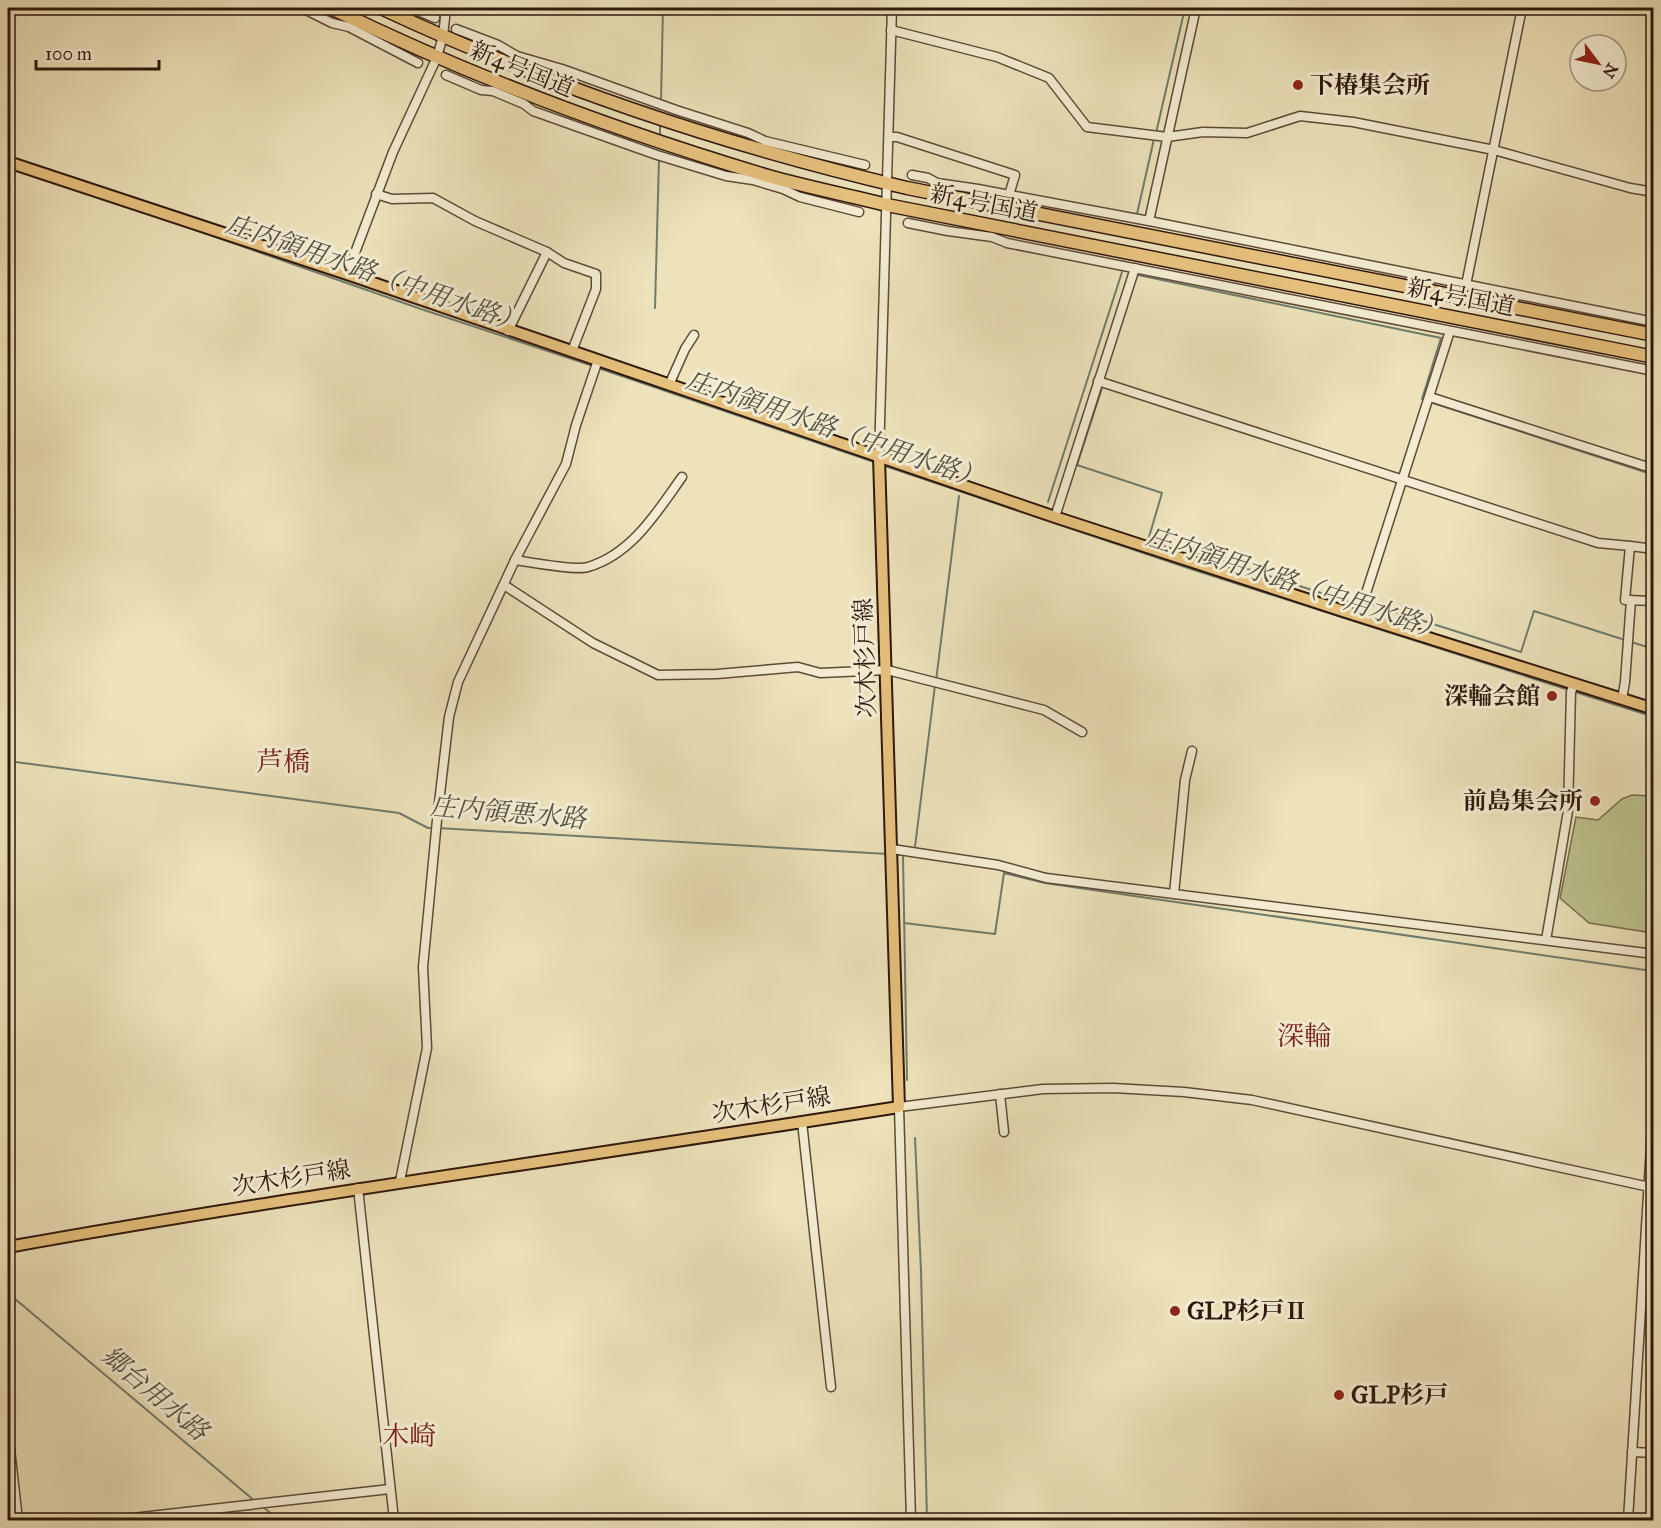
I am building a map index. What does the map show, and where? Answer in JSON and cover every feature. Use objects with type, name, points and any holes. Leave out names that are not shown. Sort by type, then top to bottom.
[{"type":"highway","name":"新4号国道","points":[[331,8],[365,29],[437,57],[508,92],[769,180],[887,205],[979,229],[1653,357]]},
{"type":"highway","name":"新4号国道","points":[[381,8],[443,36],[515,61],[623,107],[887,183],[949,190],[1451,288],[1653,335]]},
{"type":"main road","points":[[8,162],[347,274],[1055,517],[1653,709]]},
{"type":"main road","name":"次木杉戸線","points":[[8,1247],[400,1181],[899,1107],[879,457]]},
{"type":"street","points":[[302,8],[332,23],[365,29],[383,46],[418,63]]},
{"type":"street","points":[[411,8],[435,18]]},
{"type":"street","points":[[347,274],[393,152],[437,57],[443,36],[446,8]]},
{"type":"street","points":[[879,457],[892,8]]},
{"type":"street","points":[[1149,221],[1196,8]]},
{"type":"street","points":[[1466,285],[1522,8]]},
{"type":"street","points":[[456,29],[498,45],[515,61]]},
{"type":"street","points":[[891,30],[997,57],[1049,78],[1087,127],[1167,137],[1203,132],[1247,133],[1300,116],[1353,122],[1494,150],[1630,188],[1653,192]]},
{"type":"street","points":[[446,75],[481,90],[508,92]]},
{"type":"street","points":[[889,137],[897,137],[1015,175],[1009,195]]},
{"type":"street","points":[[774,149],[865,165]]},
{"type":"street","points":[[912,175],[949,190],[1009,195],[1149,221],[1451,288],[1466,285],[1653,322]]},
{"type":"street","points":[[769,180],[800,197],[859,212]]},
{"type":"street","points":[[376,194],[392,199],[433,198],[475,221],[547,252],[564,262],[596,274],[596,289],[572,351]]},
{"type":"street","points":[[908,223],[948,231],[979,229],[1007,243],[1653,371]]},
{"type":"street","points":[[508,331],[547,252]]},
{"type":"street","points":[[1055,517],[1135,268]]},
{"type":"street","points":[[1359,615],[1450,331]]},
{"type":"street","points":[[669,385],[694,335]]},
{"type":"street","points":[[400,1181],[426,1061],[423,967],[436,820],[449,717],[458,682],[515,560],[567,464],[576,425],[598,360]]},
{"type":"street","points":[[1098,381],[1598,543],[1653,549]]},
{"type":"street","points":[[1430,397],[1653,469]]},
{"type":"street","points":[[515,560],[586,568],[619,552],[631,544],[682,477]]},
{"type":"street","points":[[1630,546],[1625,600],[1653,601]]},
{"type":"street","points":[[504,585],[593,644],[658,675],[717,674],[798,667],[820,673],[887,670],[1044,710],[1082,732]]},
{"type":"street","points":[[1622,699],[1631,600]]},
{"type":"street","points":[[1546,940],[1568,811],[1571,692],[1574,684]]},
{"type":"street","points":[[1174,894],[1185,780],[1192,751]]},
{"type":"street","points":[[892,849],[998,865],[1046,878],[1653,954]]},
{"type":"street","points":[[911,1521],[899,1107],[1044,1089],[1113,1088],[1184,1092],[1252,1100],[1651,1188]]},
{"type":"street","points":[[1000,1094],[1004,1132]]},
{"type":"street","points":[[1628,1521],[1651,1188],[1653,1097]]},
{"type":"street","points":[[802,1122],[831,1387]]},
{"type":"street","points":[[358,1188],[394,1521]]},
{"type":"street","points":[[8,1431],[18,1521]]},
{"type":"street","points":[[1632,1452],[1653,1453]]},
{"type":"street","points":[[115,1521],[390,1489]]},
{"type":"green space","points":[[1632,795],[1653,796],[1653,933],[1589,923],[1560,898],[1576,817],[1598,820],[1622,799]]},
{"type":"waterway","points":[[661,101],[663,8]]},
{"type":"waterway","points":[[1156,133],[1185,8]]},
{"type":"waterway","points":[[660,122],[660,137]]},
{"type":"waterway","points":[[1137,214],[1154,139]]},
{"type":"waterway","points":[[655,308],[659,158]]},
{"type":"waterway","name":"庄内領用水路（中用水路）","points":[[181,225],[593,366]]},
{"type":"waterway","points":[[1048,502],[1122,272]]},
{"type":"waterway","points":[[1138,275],[1441,338],[1422,399]]},
{"type":"waterway","name":"庄内領用水路（中用水路）","points":[[598,368],[877,463]]},
{"type":"waterway","points":[[1102,388],[1077,465],[1162,493],[1149,537],[1355,604],[1361,603]]},
{"type":"waterway","points":[[1433,403],[1654,475]]},
{"type":"waterway","name":"庄内領用水路（中用水路）","points":[[882,465],[1191,569],[1569,690]]},
{"type":"waterway","points":[[936,681],[959,496]]},
{"type":"waterway","points":[[1367,603],[1521,652],[1534,611],[1625,640]]},
{"type":"waterway","points":[[1631,642],[1654,649]]},
{"type":"waterway","points":[[915,847],[935,685]]},
{"type":"waterway","name":"庄内領用水路（中用水路）","points":[[1575,692],[1654,717]]},
{"type":"waterway","name":"庄内領悪水路","points":[[8,761],[399,813],[428,828],[433,828]]},
{"type":"waterway","name":"庄内領悪水路","points":[[438,828],[888,854]]},
{"type":"waterway","points":[[894,854],[903,855],[907,1080]]},
{"type":"waterway","points":[[904,923],[995,934],[1004,873],[1045,883],[1652,971]]},
{"type":"waterway","points":[[915,1138],[921,1271],[927,1520]]},
{"type":"waterway","name":"郷台用水路","points":[[8,1293],[256,1502]]},
{"type":"waterway","name":"郷台用水路","points":[[263,1507],[279,1520]]},
{"type":"place","name":"下椿集会所","points":[[1298,85]]},
{"type":"place","name":"深輪会館","points":[[1552,696]]},
{"type":"place","name":"前島集会所","points":[[1595,801]]},
{"type":"place","name":"GLP杉戸Ⅱ","points":[[1175,1311]]},
{"type":"place","name":"GLP杉戸","points":[[1339,1395]]},
{"type":"district","name":"芦橋","points":[[283,761]]},
{"type":"district","name":"深輪","points":[[1304,1035]]},
{"type":"district","name":"木崎","points":[[409,1435]]}]
